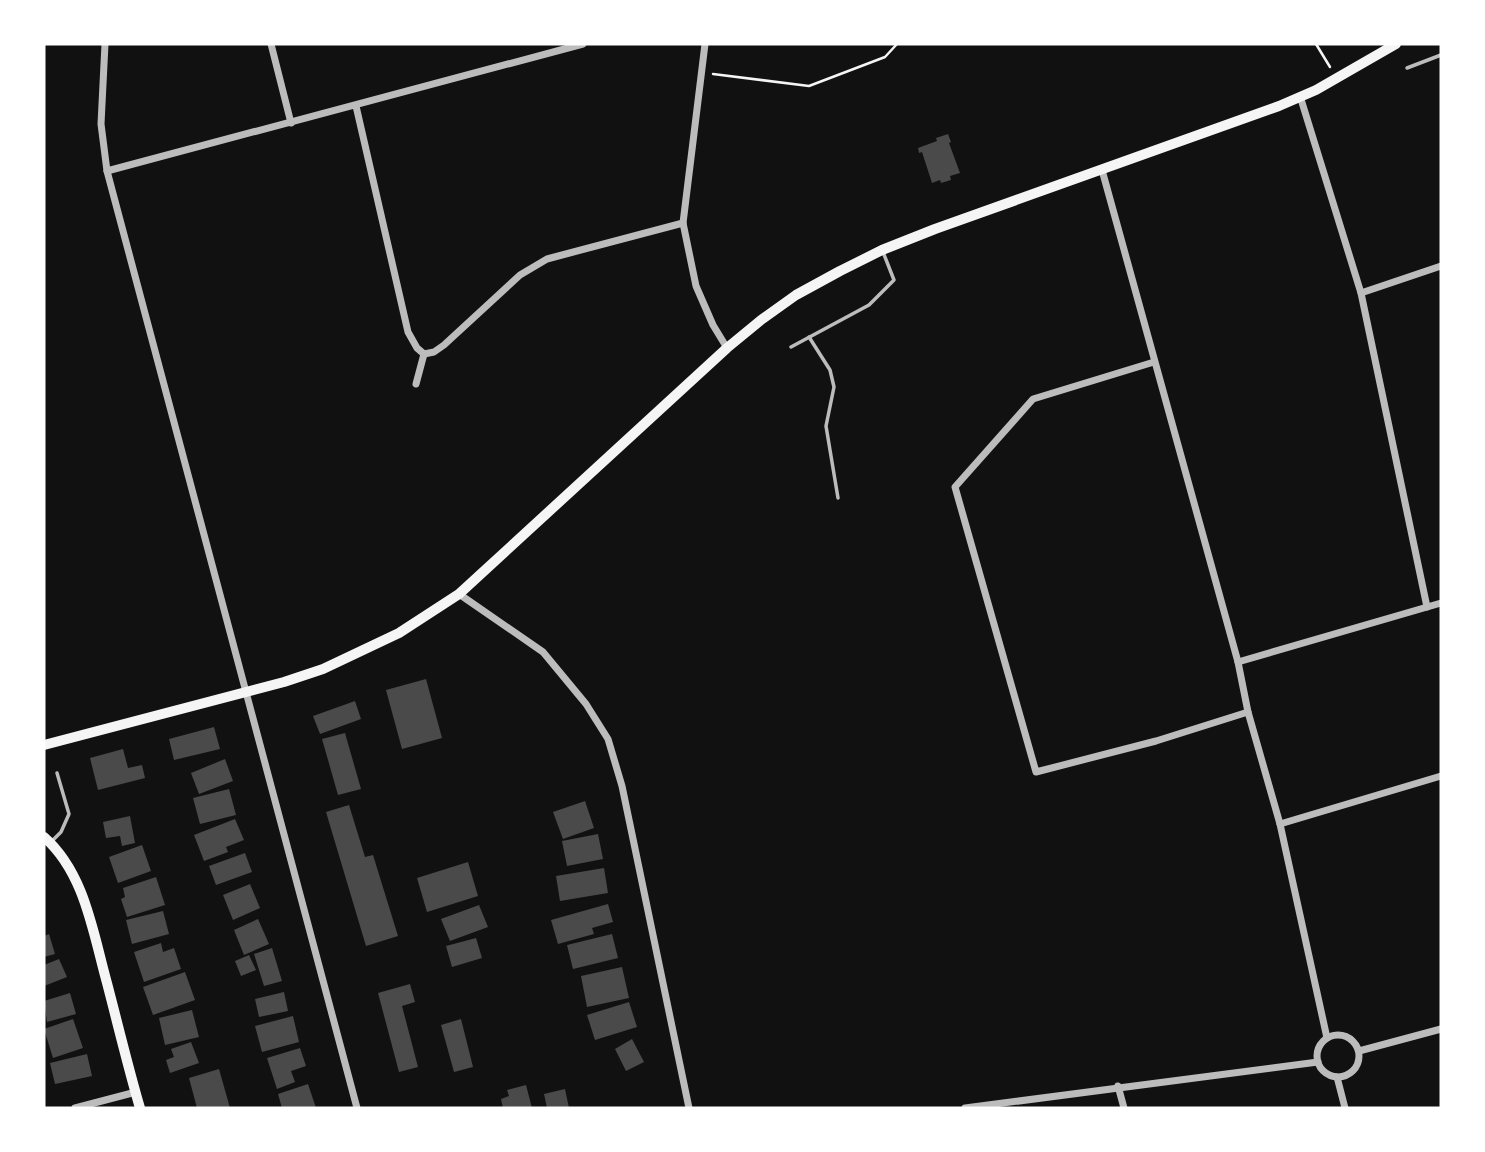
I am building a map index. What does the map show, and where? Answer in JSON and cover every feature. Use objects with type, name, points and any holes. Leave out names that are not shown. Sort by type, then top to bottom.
[{"type":"main road","points":[[44,745],[284,682],[359,653],[399,633],[459,594],[727,348],[796,295],[882,250],[935,229],[1300,96],[1337,79],[1396,44]]},
{"type":"main road","points":[[44,752],[57,742]]},
{"type":"main road","points":[[47,840],[76,879],[141,1108]]},
{"type":"street","points":[[104,44],[101,124],[107,171],[357,1108]]},
{"type":"street","points":[[271,44],[291,123]]},
{"type":"street","points":[[107,171],[583,44]]},
{"type":"street","points":[[705,44],[683,223],[696,286],[713,325],[727,348]]},
{"type":"street","points":[[1300,96],[1361,293],[1427,607]]},
{"type":"street","points":[[356,106],[408,332],[417,348],[424,354]]},
{"type":"street","points":[[1102,170],[1280,824],[1327,1038]]},
{"type":"street","points":[[424,354],[434,352],[444,345],[520,275],[547,259],[683,223]]},
{"type":"street","points":[[1361,293],[1441,266]]},
{"type":"street","points":[[416,384],[424,354]]},
{"type":"street","points":[[1154,362],[1032,399],[955,487],[1036,772],[1156,741],[1248,712]]},
{"type":"street","points":[[459,594],[543,652],[586,704],[608,738],[622,786],[689,1108]]},
{"type":"street","points":[[1238,663],[1441,603]]},
{"type":"street","points":[[1280,824],[1441,776]]},
{"type":"street","points":[[1359,1051],[1441,1029]]},
{"type":"street","points":[[1340,1034],[1347,1036],[1357,1045],[1358,1064],[1355,1070],[1343,1077],[1325,1072],[1318,1062],[1318,1048],[1327,1038],[1340,1034]]},
{"type":"street","points":[[965,1108],[1318,1062]]},
{"type":"street","points":[[1336,1077],[1345,1108]]},
{"type":"street","points":[[1118,1086],[1124,1108]]},
{"type":"street","points":[[75,1108],[136,1092]]},
{"type":"lane","points":[[1407,68],[1441,55]]},
{"type":"lane","points":[[791,347],[869,305],[894,280],[882,250]]},
{"type":"lane","points":[[809,337],[825,360],[834,387],[826,426],[838,498]]},
{"type":"lane","points":[[47,840],[61,832],[69,814],[57,773]]},
{"type":"path","points":[[702,73],[809,86],[885,57],[897,44]]},
{"type":"path","points":[[1316,44],[1337,79]]},
{"type":"building","points":[[948,134],[960,173],[950,176],[951,180],[932,183],[922,152],[919,153],[918,148]]},
{"type":"building","points":[[426,679],[442,738],[402,749],[386,690]]},
{"type":"building","points":[[355,701],[361,719],[320,734],[313,716]]},
{"type":"building","points":[[214,727],[220,749],[174,760],[169,739]]},
{"type":"building","points":[[345,733],[361,789],[338,795],[322,739]]},
{"type":"building","points":[[123,749],[128,768],[142,765],[145,778],[98,790],[90,758]]},
{"type":"building","points":[[225,759],[233,781],[199,794],[191,773]]},
{"type":"building","points":[[229,789],[236,815],[200,824],[193,798]]},
{"type":"building","points":[[585,801],[594,828],[563,839],[553,812]]},
{"type":"building","points":[[349,805],[365,857],[373,855],[398,936],[366,946],[326,812]]},
{"type":"building","points":[[130,816],[135,843],[122,846],[120,836],[106,838],[103,822]]},
{"type":"building","points":[[235,819],[244,840],[226,847],[228,852],[204,861],[194,835]]},
{"type":"building","points":[[598,834],[603,859],[567,866],[562,841]]},
{"type":"building","points":[[142,845],[151,871],[118,883],[109,857]]},
{"type":"building","points":[[245,853],[252,872],[216,885],[209,866]]},
{"type":"building","points":[[468,862],[478,896],[427,912],[417,878]]},
{"type":"building","points":[[604,868],[608,893],[560,901],[556,876]]},
{"type":"building","points":[[156,877],[165,905],[127,917],[121,899],[125,897],[123,888]]},
{"type":"building","points":[[250,884],[260,908],[233,920],[223,895]]},
{"type":"building","points":[[608,904],[613,922],[592,928],[594,934],[558,944],[551,920]]},
{"type":"building","points":[[479,905],[488,927],[450,941],[441,919]]},
{"type":"building","points":[[163,911],[169,934],[132,944],[126,920]]},
{"type":"building","points":[[258,919],[269,944],[244,955],[234,930]]},
{"type":"building","points":[[49,934],[55,954],[44,957],[44,936]]},
{"type":"building","points":[[612,934],[618,958],[573,969],[567,945]]},
{"type":"building","points":[[476,938],[482,958],[452,967],[446,946]]},
{"type":"building","points":[[161,943],[163,952],[174,948],[181,969],[144,982],[134,952]]},
{"type":"building","points":[[272,948],[282,981],[264,986],[254,954]]},
{"type":"building","points":[[249,955],[256,970],[241,976],[235,961]]},
{"type":"building","points":[[59,959],[67,977],[44,986],[44,965]]},
{"type":"building","points":[[622,967],[629,998],[587,1007],[581,976]]},
{"type":"building","points":[[185,972],[195,1000],[153,1015],[143,987]]},
{"type":"building","points":[[410,984],[415,1002],[402,1006],[418,1067],[399,1072],[378,993]]},
{"type":"building","points":[[284,992],[288,1011],[259,1017],[255,999]]},
{"type":"building","points":[[70,993],[76,1014],[47,1022],[44,1001]]},
{"type":"building","points":[[629,1002],[637,1027],[595,1040],[587,1015]]},
{"type":"building","points":[[192,1010],[199,1037],[165,1045],[159,1018]]},
{"type":"building","points":[[293,1016],[299,1042],[262,1052],[255,1026]]},
{"type":"building","points":[[73,1019],[83,1048],[53,1058],[44,1029]]},
{"type":"building","points":[[461,1019],[473,1067],[454,1072],[441,1025]]},
{"type":"building","points":[[632,1039],[644,1062],[626,1071],[615,1049]]},
{"type":"building","points":[[191,1042],[199,1063],[170,1073],[166,1060],[174,1057],[171,1049]]},
{"type":"building","points":[[300,1048],[306,1066],[291,1071],[295,1082],[277,1089],[267,1058]]},
{"type":"building","points":[[87,1054],[92,1076],[55,1084],[50,1063]]},
{"type":"building","points":[[219,1069],[230,1108],[197,1108],[189,1078]]},
{"type":"building","points":[[308,1084],[316,1108],[282,1108],[278,1094]]},
{"type":"building","points":[[526,1085],[532,1108],[503,1108],[501,1099],[509,1096],[507,1090]]},
{"type":"building","points":[[565,1089],[569,1108],[547,1108],[544,1094]]}]
